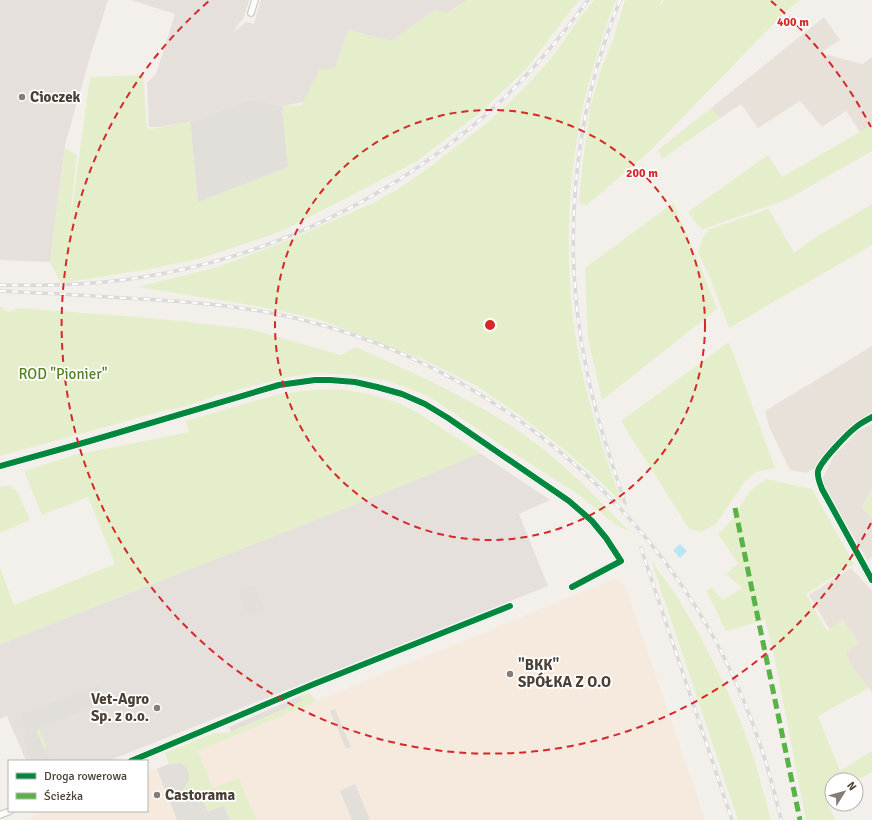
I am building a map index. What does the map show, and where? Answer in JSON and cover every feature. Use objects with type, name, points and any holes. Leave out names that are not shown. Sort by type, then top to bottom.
[{"type":"street","points":[[251,13],[255,0]]},
{"type":"street","points":[[0,466],[279,385],[315,380],[355,382],[402,394],[425,404],[448,418],[569,501],[592,521],[606,538],[621,561],[572,587]]},
{"type":"street","points":[[872,417],[862,422],[850,432],[837,445],[818,471],[819,482],[822,489],[872,580]]},
{"type":"street","points":[[132,760],[314,684],[510,606]]},
{"type":"shaded area","points":[[0,0],[108,0],[65,145],[50,262],[0,260]]},
{"type":"shaded area","points":[[131,0],[249,0],[244,17],[232,33],[246,22],[254,24],[261,0],[467,0],[448,13],[434,10],[392,41],[348,30],[335,68],[304,102],[282,106],[252,99],[190,122],[160,127],[149,127],[147,83],[156,74],[175,14]]},
{"type":"shaded area","points":[[824,17],[840,40],[820,53],[863,64],[872,57],[872,125],[860,132],[846,111],[822,127],[800,101],[758,128],[741,104],[720,118],[711,108]]},
{"type":"shaded area","points":[[252,99],[282,106],[288,167],[198,202],[190,122]]},
{"type":"shaded area","points":[[872,346],[872,413],[849,429],[815,468],[806,473],[790,470],[769,427],[765,411]]},
{"type":"shaded area","points":[[872,424],[872,489],[862,507],[872,519],[872,557],[868,561],[821,482],[833,457],[858,431]]},
{"type":"shaded area","points":[[480,453],[550,500],[519,514],[548,586],[111,760],[26,760],[7,716],[0,719],[0,644],[401,486]]},
{"type":"shaded area","points":[[851,568],[872,591],[872,692],[852,667],[845,653],[858,642],[843,620],[830,630],[809,595]]},
{"type":"shaded area","points":[[614,579],[625,585],[705,820],[256,820],[239,778],[213,788],[198,751]]},
{"type":"shaded area","points":[[255,585],[265,610],[248,617],[238,592]]},
{"type":"shaded area","points":[[99,685],[105,701],[36,730],[49,760],[32,760],[22,735],[27,733],[20,715]]},
{"type":"shaded area","points":[[300,696],[302,701],[231,732],[229,727]]},
{"type":"shaded area","points":[[335,709],[351,747],[346,749],[330,711]]},
{"type":"shaded area","points":[[194,754],[215,805],[233,820],[25,820],[45,812],[148,812],[148,772]]},
{"type":"shaded area","points":[[179,763],[186,767],[189,774],[189,780],[182,791],[185,797],[193,797],[197,799],[199,803],[203,801],[208,812],[224,805],[230,820],[177,820],[157,769],[169,764]]},
{"type":"shaded area","points":[[355,784],[370,820],[352,820],[340,791]]},
{"type":"green space","points":[[467,0],[579,0],[526,69],[483,110],[416,162],[282,231],[202,258],[144,270],[61,283],[50,262],[65,148],[77,155],[68,237],[90,77],[143,75],[147,128],[153,129],[190,122],[198,201],[288,167],[282,106],[302,105],[320,69],[335,68],[348,30],[392,41],[434,10],[449,13]]},
{"type":"green space","points":[[594,0],[616,0],[612,8],[592,73],[579,127],[570,195],[570,280],[575,335],[584,380],[599,434],[622,504],[605,486],[565,450],[518,414],[475,385],[422,359],[318,319],[256,306],[138,287],[218,267],[289,240],[373,203],[398,189],[427,169],[493,118],[551,59]]},
{"type":"green space","points":[[625,0],[662,0],[659,6],[665,0],[801,0],[787,10],[650,151],[587,205],[579,203],[590,108],[601,69],[613,40]]},
{"type":"green space","points":[[711,108],[720,118],[662,159],[658,150]]},
{"type":"green space","points":[[872,125],[872,151],[788,199],[703,229],[697,225],[688,212],[768,155],[782,177]]},
{"type":"green space","points":[[673,203],[717,309],[602,400],[588,338],[585,268]]},
{"type":"green space","points":[[872,204],[872,245],[729,328],[710,278],[698,252],[703,237],[710,229],[769,209],[794,253],[813,239]]},
{"type":"green space","name":"ROD \"Pionier\"","points":[[0,307],[8,312],[19,308],[162,319],[250,329],[341,355],[356,347],[419,376],[501,419],[535,443],[564,467],[630,532],[616,525],[579,495],[436,401],[421,393],[388,381],[351,375],[317,373],[284,378],[218,395],[184,407],[167,410],[0,456]]},
{"type":"green space","points":[[729,342],[775,468],[756,472],[745,481],[716,524],[701,532],[689,529],[621,421]]},
{"type":"green space","points":[[339,389],[369,394],[399,403],[420,414],[480,453],[401,486],[0,644],[0,568],[14,605],[115,564],[88,497],[42,515],[24,471],[74,455],[189,432],[186,421],[275,395],[311,390]]},
{"type":"green space","points":[[766,479],[812,489],[854,564],[806,594],[827,631],[843,620],[859,643],[845,653],[852,667],[869,688],[818,716],[840,771],[872,751],[872,772],[864,776],[864,772],[824,772],[824,812],[832,812],[835,820],[806,820],[773,650],[765,620],[726,631],[706,590],[712,588],[723,600],[742,588],[726,574],[738,563],[718,534],[731,521],[750,491]]},
{"type":"green space","points":[[10,485],[18,493],[30,520],[0,533],[0,487]]},
{"type":"green space","points":[[872,489],[872,519],[862,507]]},
{"type":"green space","points":[[651,560],[687,613],[725,686],[752,753],[771,820],[738,820]]},
{"type":"green space","points":[[309,693],[317,701],[198,751],[213,788],[239,778],[256,820],[230,820],[224,805],[208,812],[192,797],[185,797],[175,763],[169,764],[165,753],[214,733],[231,732],[302,701],[300,696]]},
{"type":"green space","points":[[39,729],[47,748],[44,749],[36,730]]},
{"type":"water","points":[[680,544],[687,551],[680,558],[673,550]]},
{"type":"railway","points":[[0,285],[86,284],[137,278],[187,268],[237,255],[285,238],[332,217],[377,193],[421,165],[462,134],[501,101],[536,65],[568,27],[588,0]]},
{"type":"railway","points":[[620,0],[604,45],[591,90],[582,137],[576,184],[573,231],[574,278],[579,325],[587,372],[599,422],[625,503]]},
{"type":"railway","points":[[0,291],[189,302],[253,310],[295,318],[360,337],[423,364],[483,396],[539,435],[591,479],[638,528],[679,582],[715,640],[746,705],[762,750],[781,820]]},
{"type":"railway","points":[[641,548],[732,820]]},
{"type":"marked path","points":[[735,508],[800,820]]},
{"type":"cycle path","points":[[0,466],[279,385],[315,380],[355,382],[402,394],[425,404],[448,418],[569,501],[592,521],[606,538],[621,561],[572,587]]},
{"type":"cycle path","points":[[872,417],[856,427],[841,441],[824,461],[818,471],[822,489],[872,580]]},
{"type":"cycle path","points":[[133,760],[314,684],[510,606]]},
{"type":"place","name":"Cioczek","points":[[22,97]]},
{"type":"place","name":"\"BKK\" SPÓŁKA Z O.O","points":[[510,674]]},
{"type":"place","name":"Vet-Agro Sp. z o.o.","points":[[157,708]]},
{"type":"place","name":"Castorama","points":[[157,795]]}]
